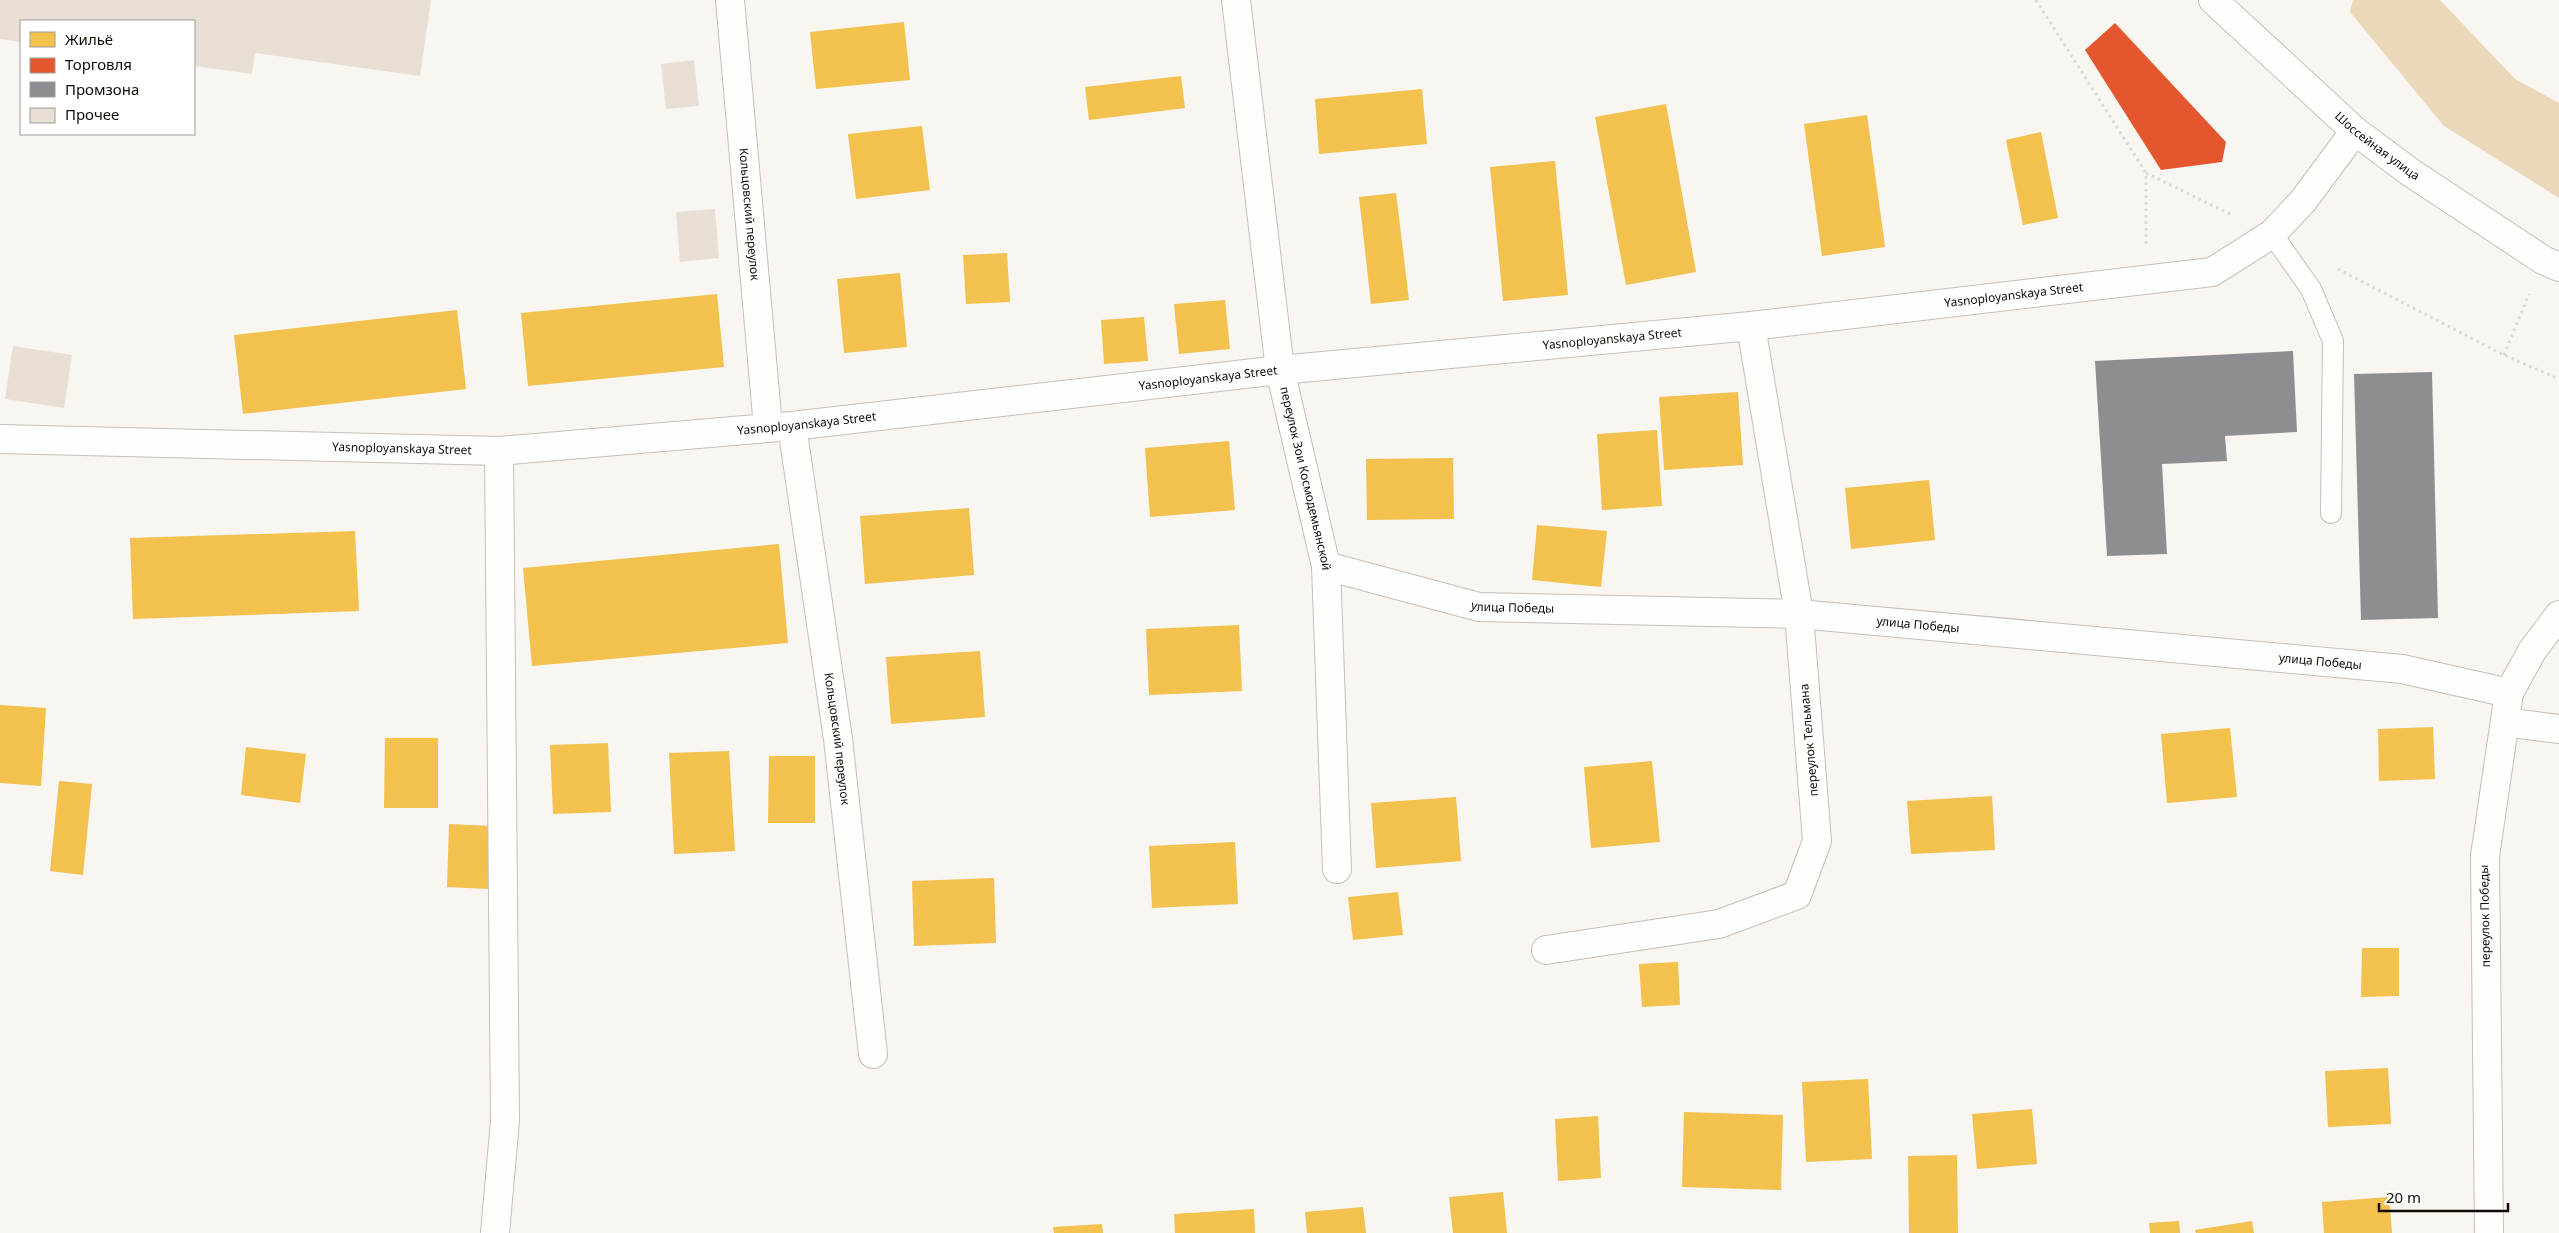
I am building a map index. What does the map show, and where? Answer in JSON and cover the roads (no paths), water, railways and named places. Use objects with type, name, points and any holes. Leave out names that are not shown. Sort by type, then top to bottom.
[{"type":"street","name":"Кольцовский переулок","points":[[730,0],[780,427],[838,739],[873,1054]]},
{"type":"street","name":"переулок Зои Космодемьянской","points":[[1236,0],[1280,370],[1326,566],[1337,870]]},
{"type":"street","name":"Шоссейная улица","points":[[2213,0],[2355,131],[2410,172],[2551,264]]},
{"type":"street","name":"Yasnoployanskaya Street","points":[[0,440],[498,451],[780,427],[1280,370],[1751,326],[2212,272],[2272,234],[2303,201],[2355,131]]},
{"type":"street","name":"переулок Тельмана","points":[[1546,950],[1720,924],[1797,895],[1818,841],[1799,614],[1751,326]]},
{"type":"street","points":[[495,1233],[505,1121],[498,451]]},
{"type":"street","name":"улица Победы","points":[[1326,566],[1479,607],[1799,614],[2402,669],[2510,693]]},
{"type":"street","name":"переулок Победы","points":[[2489,1233],[2485,856],[2510,693],[2532,651],[2559,614]]},
{"type":"street","points":[[2505,722],[2559,729]]},
{"type":"lane","points":[[2272,234],[2311,290],[2333,341],[2332,514]]}]
